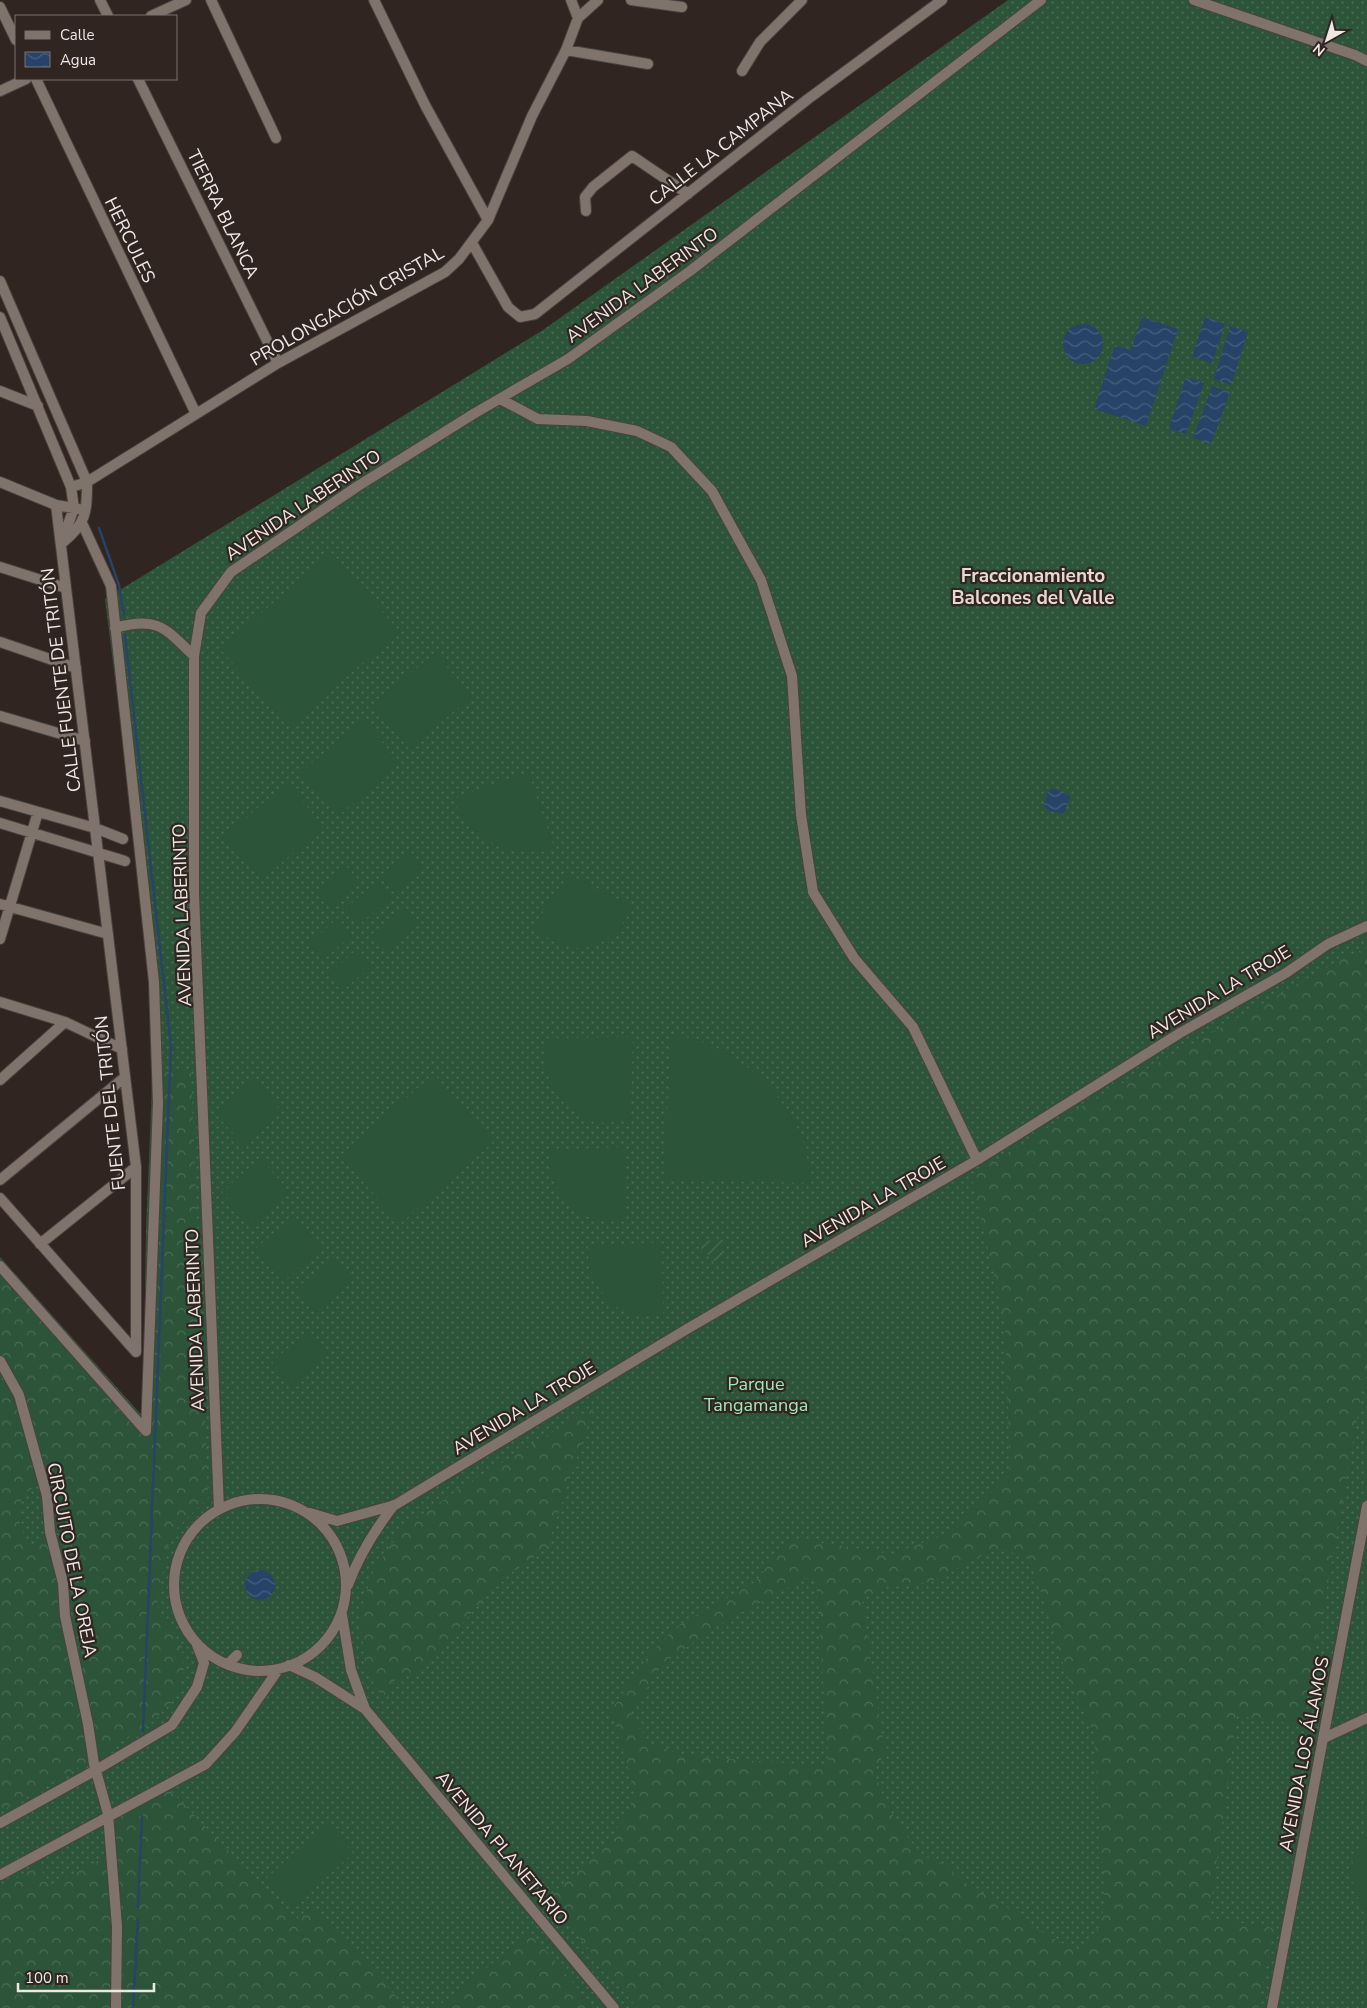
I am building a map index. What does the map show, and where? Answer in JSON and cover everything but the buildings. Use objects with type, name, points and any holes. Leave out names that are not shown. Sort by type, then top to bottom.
[{"type":"street","points":[[100,0],[108,15]]},
{"type":"street","points":[[153,15],[186,0]]},
{"type":"street","points":[[211,0],[276,138]]},
{"type":"street","points":[[374,0],[425,105],[488,220]]},
{"type":"street","points":[[571,0],[578,18],[598,0]]},
{"type":"street","points":[[631,0],[682,7]]},
{"type":"street","points":[[742,71],[760,42],[802,0]]},
{"type":"street","name":"CALLE LA CAMPANA","points":[[472,244],[508,307],[520,317],[535,314],[808,99],[942,0]]},
{"type":"street","name":"AVENIDA LABERINTO","points":[[218,1509],[194,895],[194,656],[201,613],[231,572],[358,486],[568,359],[682,276],[1041,0]]},
{"type":"street","points":[[1194,0],[1355,55],[1367,61]]},
{"type":"street","points":[[0,7],[15,38]]},
{"type":"street","name":"PROLONGACIÓN CRISTAL","points":[[71,486],[87,482],[278,363],[445,272],[472,244],[488,220],[532,116],[566,50],[578,18]]},
{"type":"street","points":[[566,50],[648,64]]},
{"type":"street","points":[[0,91],[24,80]]},
{"type":"street","name":"HERCULES","points":[[36,80],[196,414]]},
{"type":"street","name":"TIERRA BLANCA","points":[[138,80],[278,363]]},
{"type":"street","points":[[586,211],[585,196],[593,187],[632,156],[688,194]]},
{"type":"street","points":[[0,281],[87,482],[87,510],[82,523],[61,544]]},
{"type":"street","points":[[0,318],[71,486],[74,508],[61,544]]},
{"type":"street","points":[[0,391],[38,406]]},
{"type":"street","points":[[500,399],[538,419],[587,421],[637,431],[671,447],[712,491],[761,580],[792,676],[801,815],[813,892],[854,958],[913,1027],[977,1160]]},
{"type":"street","points":[[0,482],[56,505],[87,510]]},
{"type":"street","name":"CALLE FUENTE DE TRITÓN","points":[[56,505],[98,851]]},
{"type":"street","points":[[0,1266],[146,1431],[158,1103],[158,1044],[154,982],[111,586],[82,523]]},
{"type":"street","points":[[0,567],[66,588]]},
{"type":"street","points":[[116,628],[146,622],[157,624],[194,656]]},
{"type":"street","points":[[0,642],[76,668]]},
{"type":"street","points":[[0,716],[84,741]]},
{"type":"street","points":[[0,801],[95,828],[124,839]]},
{"type":"street","points":[[0,939],[5,906],[38,812]]},
{"type":"street","points":[[0,823],[126,860]]},
{"type":"street","name":"FUENTE DEL TRITÓN","points":[[40,1244],[136,1352],[136,1167],[98,851]]},
{"type":"street","points":[[5,906],[108,934]]},
{"type":"street","name":"AVENIDA LA TROJE","points":[[310,1513],[337,1521],[395,1505],[678,1334],[977,1160],[1180,1033],[1286,973],[1328,944],[1367,926]]},
{"type":"street","points":[[0,1002],[65,1022],[122,1049]]},
{"type":"street","points":[[0,1080],[65,1022]]},
{"type":"street","points":[[0,1180],[125,1077]]},
{"type":"street","points":[[0,1198],[40,1244],[136,1167]]},
{"type":"street","name":"CIRCUITO DE LA OREJA","points":[[0,1362],[19,1395],[47,1496],[50,1532],[62,1583],[65,1616],[96,1770],[108,1814],[117,1927],[116,2008]]},
{"type":"street","points":[[0,1823],[96,1770],[172,1724],[197,1687],[204,1663],[198,1645],[181,1621],[173,1593],[175,1565],[186,1539],[204,1518],[228,1504],[256,1498],[284,1501],[310,1513],[330,1533],[343,1558],[347,1586],[342,1615],[327,1640],[305,1659],[278,1670],[249,1671],[228,1664],[198,1645]]},
{"type":"street","name":"AVENIDA LA TROJE","points":[[347,1586],[357,1561],[374,1530],[395,1505]]},
{"type":"street","name":"AVENIDA LOS ÁLAMOS","points":[[1272,2008],[1367,1506]]},
{"type":"street","name":"AVENIDA PLANETARIO","points":[[342,1615],[351,1670],[365,1709]]},
{"type":"street","points":[[228,1664],[236,1655]]},
{"type":"street","name":"AVENIDA PLANETARIO","points":[[289,1665],[315,1677],[365,1709],[614,2008]]},
{"type":"street","points":[[0,1875],[108,1814],[206,1764],[235,1732],[278,1670]]},
{"type":"street","points":[[1324,1738],[1367,1718]]},
{"type":"green space","name":"Parque Tangamanga","points":[[1008,0],[1367,0],[1367,2008],[0,2008],[0,1257],[144,1418],[146,1232],[154,1036],[144,912],[105,599],[543,330]]},
{"type":"green space","points":[[331,553],[399,631],[289,727],[220,649]]},
{"type":"green space","points":[[435,653],[472,696],[409,749],[372,705]]},
{"type":"green space","points":[[363,720],[400,763],[338,816],[301,772]]},
{"type":"green space","points":[[528,772],[554,847],[539,851],[523,852],[494,844],[481,836],[460,813],[453,799]]},
{"type":"green space","points":[[287,783],[324,827],[262,879],[225,836]]},
{"type":"green space","points":[[409,851],[423,867],[394,892],[380,876]]},
{"type":"green space","points":[[347,867],[361,883],[332,909],[318,893]]},
{"type":"green space","points":[[569,874],[633,907],[623,922],[601,943],[589,947],[576,948],[562,945],[533,927]]},
{"type":"green space","points":[[376,882],[390,898],[360,924],[346,908]]},
{"type":"green space","points":[[403,908],[417,925],[387,950],[373,934]]},
{"type":"green space","points":[[338,918],[352,935],[323,960],[309,944]]},
{"type":"green space","points":[[1367,948],[1367,1364],[1302,1725],[1237,1716],[1209,1918],[1274,1928],[1258,2008],[637,2008],[547,1898],[603,1850],[629,1809],[635,1792],[611,1711],[650,1653],[679,1625],[755,1582],[790,1538],[892,1554],[952,1532],[1010,1474],[1005,1322],[971,1176],[1084,1105],[1349,955]],"holes":[[[1000,1549],[1030,1558],[1067,1676],[1094,1734],[1105,1904],[1096,1935],[1078,1952],[1026,1923],[1017,1913],[962,1881],[946,1865],[923,1856],[903,1832],[886,1803],[874,1771],[885,1753],[862,1600],[884,1587],[931,1582],[983,1555]],[[806,1578],[816,1580],[829,1766],[685,1756],[649,1743],[631,1713],[662,1665],[710,1630]]]},
{"type":"green space","points":[[357,949],[371,966],[342,991],[328,975]]},
{"type":"green space","points":[[671,1034],[702,1042],[731,1056],[766,1084],[781,1101],[803,1141],[808,1162],[809,1183],[664,1179]]},
{"type":"green space","points":[[633,1037],[630,1121],[595,1123],[565,1105],[546,1073],[547,1038]]},
{"type":"green space","points":[[154,1071],[191,1071],[208,1498],[175,1530],[167,1548],[157,1606],[182,1647],[184,1671],[175,1698],[155,1720],[105,1752],[0,1812],[0,1257],[144,1418],[146,1232]],"holes":[[[38,1485],[43,1494],[48,1531],[38,1543],[29,1546],[19,1515],[23,1494]],[[86,1610],[93,1655],[79,1657],[72,1613]]]},
{"type":"green space","points":[[434,1074],[493,1142],[400,1224],[340,1156]]},
{"type":"green space","points":[[253,1079],[282,1112],[244,1146],[215,1113]]},
{"type":"green space","points":[[624,1147],[624,1218],[600,1221],[576,1210],[561,1194],[555,1183],[551,1173],[549,1150]]},
{"type":"green space","points":[[260,1158],[289,1191],[251,1225],[222,1192]]},
{"type":"green space","points":[[293,1216],[321,1248],[283,1282],[254,1250]]},
{"type":"green space","points":[[723,1240],[725,1260],[713,1261],[713,1254],[702,1255],[701,1241]]},
{"type":"green space","points":[[662,1242],[663,1314],[639,1316],[625,1312],[615,1306],[594,1279],[588,1257],[588,1246]]},
{"type":"green space","points":[[332,1258],[351,1280],[314,1312],[295,1290]]},
{"type":"green space","points":[[309,1330],[328,1353],[291,1385],[272,1362]]},
{"type":"green space","points":[[594,1407],[547,1548],[498,1582],[422,1671],[395,1680],[383,1697],[369,1677],[364,1655],[360,1612],[374,1569],[403,1528],[465,1485]]},
{"type":"green space","points":[[170,1790],[295,1920],[312,1906],[407,2008],[0,2008],[0,1888],[39,1865],[49,1887],[112,1853],[109,1819]]},
{"type":"green space","points":[[326,1823],[353,1853],[294,1907],[267,1878]]},
{"type":"green space","points":[[1367,1836],[1367,1910],[1360,1901],[1353,1883],[1352,1863],[1360,1845]]},
{"type":"green space","points":[[531,1933],[594,2008],[436,2008]]},
{"type":"water","points":[[1142,317],[1178,329],[1146,426],[1094,409],[1115,345],[1131,350]]},
{"type":"water","points":[[1205,317],[1225,324],[1212,363],[1192,357]]},
{"type":"water","points":[[1087,324],[1094,327],[1100,333],[1103,344],[1102,352],[1094,361],[1087,364],[1079,364],[1072,361],[1064,352],[1063,340],[1066,333],[1075,325]]},
{"type":"water","points":[[1230,326],[1248,332],[1231,385],[1214,379]]},
{"type":"water","points":[[1186,377],[1204,383],[1186,434],[1169,429]]},
{"type":"water","points":[[1212,386],[1230,392],[1211,444],[1193,438]]},
{"type":"water","points":[[1053,788],[1070,796],[1063,814],[1049,811],[1044,806],[1048,792]]},
{"type":"water","points":[[260,1570],[266,1571],[274,1579],[274,1591],[266,1599],[260,1600],[254,1599],[246,1591],[245,1585],[246,1579],[254,1571]]},
{"type":"waterway","points":[[99,528],[119,585],[124,615]]},
{"type":"waterway","points":[[125,635],[171,1047],[143,1732]]},
{"type":"waterway","points":[[138,1907],[142,1816]]},
{"type":"waterway","points":[[133,2008],[138,1920]]},
{"type":"district","name":"Fraccionamiento Balcones del Valle","points":[[1033,587]]}]
